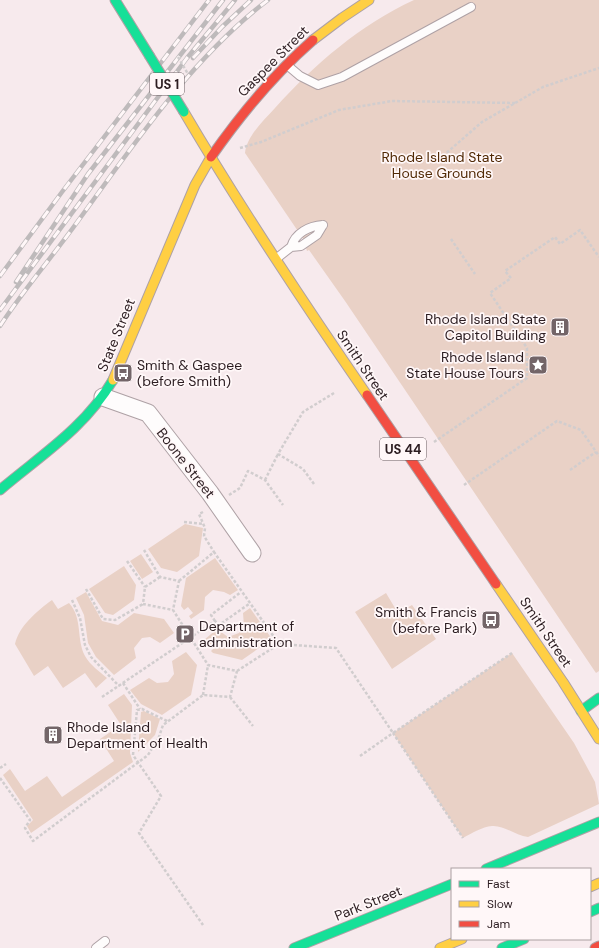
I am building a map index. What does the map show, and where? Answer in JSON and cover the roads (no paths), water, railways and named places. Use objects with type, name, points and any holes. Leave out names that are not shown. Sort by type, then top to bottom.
[{"type":"main road","name":"Smith Street","points":[[115,0],[307,308],[581,710],[599,739]]},
{"type":"main road","name":"Gaspee Street","points":[[211,156],[239,115],[286,65],[313,39],[345,14],[369,0]]},
{"type":"main road","name":"State Street","points":[[0,490],[53,448],[78,425],[103,397],[113,381],[195,185],[211,156]]},
{"type":"main road","points":[[581,710],[599,698]]},
{"type":"main road","points":[[488,868],[599,822]]},
{"type":"main road","name":"Park Street","points":[[294,948],[451,884]]},
{"type":"main road","points":[[440,948],[460,940]]},
{"type":"main road","points":[[502,948],[522,940]]},
{"type":"main road","points":[[595,948],[599,946]]},
{"type":"street","name":"Boone Street","points":[[103,397],[148,413],[217,503],[252,553]]},
{"type":"lane","points":[[286,65],[300,76],[318,85],[342,77],[471,7]]},
{"type":"lane","points":[[276,258],[291,247]]},
{"type":"lane","points":[[96,948],[105,941]]},
{"type":"railway","points":[[0,276],[62,192],[209,0]]},
{"type":"railway","points":[[16,282],[88,174],[223,0]]},
{"type":"railway","points":[[0,310],[187,58],[235,0]]},
{"type":"railway","points":[[193,58],[222,27],[251,0]]},
{"type":"railway","points":[[0,326],[121,162],[189,75],[240,23],[268,0]]},
{"type":"place","name":"Rhode Island State Capitol Building","points":[[560,327]]},
{"type":"place","name":"Rhode Island State House Tours","points":[[538,365]]},
{"type":"place","name":"Smith & Gaspee (before Smith)","points":[[123,373]]},
{"type":"place","name":"Smith & Francis (before Park)","points":[[491,620]]},
{"type":"place","name":"Department of administration","points":[[185,634]]},
{"type":"place","name":"Rhode Island Department of Health","points":[[53,735]]},
{"type":"park label","name":"Rhode Island State House Grounds","points":[[442,166]]}]
